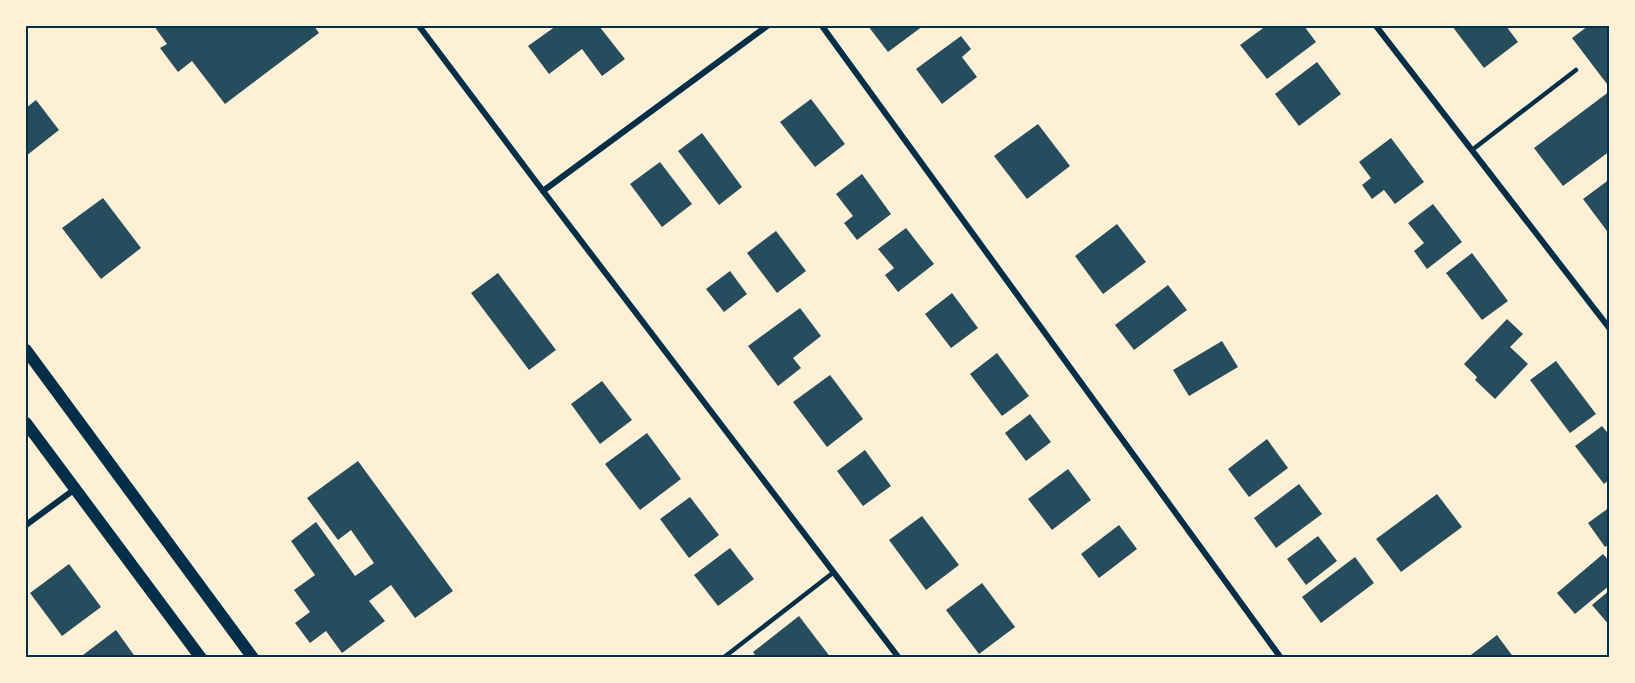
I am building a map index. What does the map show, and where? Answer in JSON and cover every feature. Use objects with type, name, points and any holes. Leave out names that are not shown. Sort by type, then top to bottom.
[{"type":"main road","points":[[26,350],[253,657]]},
{"type":"main road","points":[[26,423],[201,657]]},
{"type":"street","points":[[419,26],[899,657]]},
{"type":"street","points":[[543,191],[767,26]]},
{"type":"street","points":[[822,26],[1281,657]]},
{"type":"street","points":[[1376,26],[1610,329]]},
{"type":"street","points":[[26,525],[75,489]]},
{"type":"lane","points":[[1472,150],[1576,70]]},
{"type":"lane","points":[[723,657],[834,572]]},
{"type":"building","points":[[154,26],[314,26],[319,33],[225,104],[192,61],[178,72],[160,48],[167,44]]},
{"type":"building","points":[[556,26],[599,26],[625,59],[602,76],[582,49],[549,74],[528,46]]},
{"type":"building","points":[[868,26],[923,26],[888,52]]},
{"type":"building","points":[[1266,26],[1304,26],[1316,42],[1267,79],[1240,45]]},
{"type":"building","points":[[1452,26],[1506,26],[1518,42],[1484,68]]},
{"type":"building","points":[[1588,26],[1610,26],[1610,88],[1572,38]]},
{"type":"building","points":[[961,36],[971,49],[962,57],[977,77],[942,104],[916,69]]},
{"type":"building","points":[[1317,62],[1341,94],[1299,126],[1275,94]]},
{"type":"building","points":[[1610,91],[1610,151],[1563,186],[1534,148]]},
{"type":"building","points":[[811,99],[845,144],[815,167],[780,122]]},
{"type":"building","points":[[36,100],[59,130],[26,156],[26,108]]},
{"type":"building","points":[[1038,124],[1070,166],[1027,199],[994,156]]},
{"type":"building","points":[[702,133],[742,187],[719,205],[678,151]]},
{"type":"building","points":[[1391,138],[1424,182],[1395,204],[1384,190],[1372,199],[1362,185],[1371,178],[1359,162]]},
{"type":"building","points":[[660,162],[692,204],[662,227],[630,184]]},
{"type":"building","points":[[862,174],[891,214],[857,240],[844,223],[853,216],[836,194]]},
{"type":"building","points":[[1610,179],[1610,235],[1583,199]]},
{"type":"building","points":[[103,198],[141,248],[101,279],[62,228]]},
{"type":"building","points":[[1433,204],[1462,242],[1427,269],[1414,251],[1424,243],[1408,223]]},
{"type":"building","points":[[1117,224],[1146,262],[1103,294],[1075,256]]},
{"type":"building","points":[[906,228],[934,264],[898,292],[885,275],[894,268],[878,249]]},
{"type":"building","points":[[776,231],[806,271],[777,293],[747,253]]},
{"type":"building","points":[[1472,253],[1508,301],[1482,320],[1446,273]]},
{"type":"building","points":[[730,271],[747,294],[724,312],[706,289]]},
{"type":"building","points":[[498,273],[556,350],[529,370],[471,293]]},
{"type":"building","points":[[1168,285],[1187,310],[1134,350],[1115,325]]},
{"type":"building","points":[[952,293],[978,328],[951,348],[925,314]]},
{"type":"building","points":[[800,308],[821,336],[793,358],[801,368],[778,386],[748,346]]},
{"type":"building","points":[[1507,319],[1523,334],[1510,347],[1528,364],[1495,399],[1475,380],[1477,377],[1464,364]]},
{"type":"building","points":[[1222,341],[1238,367],[1189,396],[1173,370]]},
{"type":"building","points":[[997,353],[1029,396],[1002,416],[970,374]]},
{"type":"building","points":[[1556,361],[1596,414],[1570,433],[1530,380]]},
{"type":"building","points":[[830,375],[863,419],[827,447],[793,402]]},
{"type":"building","points":[[602,381],[632,420],[600,444],[571,404]]},
{"type":"building","points":[[1030,414],[1051,442],[1026,461],[1005,433]]},
{"type":"building","points":[[1602,426],[1610,436],[1610,479],[1604,484],[1575,446]]},
{"type":"building","points":[[647,433],[681,479],[640,510],[605,464]]},
{"type":"building","points":[[1267,439],[1288,468],[1249,497],[1228,469]]},
{"type":"building","points":[[865,450],[891,486],[863,506],[837,471]]},
{"type":"building","points":[[358,461],[453,591],[415,618],[391,585],[369,601],[385,621],[342,653],[326,631],[310,643],[295,623],[310,612],[294,590],[315,575],[291,541],[316,522],[355,576],[374,563],[351,530],[338,540],[307,498]]},
{"type":"building","points":[[1068,469],[1091,500],[1052,530],[1028,499]]},
{"type":"building","points":[[1299,484],[1322,514],[1276,548],[1254,518]]},
{"type":"building","points":[[1437,494],[1462,527],[1401,572],[1376,539]]},
{"type":"building","points":[[690,497],[719,535],[689,558],[660,519]]},
{"type":"building","points":[[1610,507],[1610,544],[1605,547],[1588,523]]},
{"type":"building","points":[[922,516],[959,565],[926,590],[889,540]]},
{"type":"building","points":[[1119,525],[1137,549],[1099,578],[1081,554]]},
{"type":"building","points":[[1318,536],[1337,561],[1306,585],[1287,559]]},
{"type":"building","points":[[730,548],[754,579],[718,606],[694,575]]},
{"type":"building","points":[[1603,554],[1610,562],[1610,585],[1575,614],[1557,593]]},
{"type":"building","points":[[1355,557],[1374,583],[1321,623],[1302,597]]},
{"type":"building","points":[[69,564],[101,607],[62,636],[30,593]]},
{"type":"building","points":[[982,583],[1015,627],[979,654],[946,610]]},
{"type":"building","points":[[1610,590],[1610,626],[1592,605]]},
{"type":"building","points":[[799,616],[831,658],[757,658],[753,652]]},
{"type":"building","points":[[116,630],[136,658],[79,658]]},
{"type":"building","points":[[1497,635],[1514,658],[1467,658]]}]
